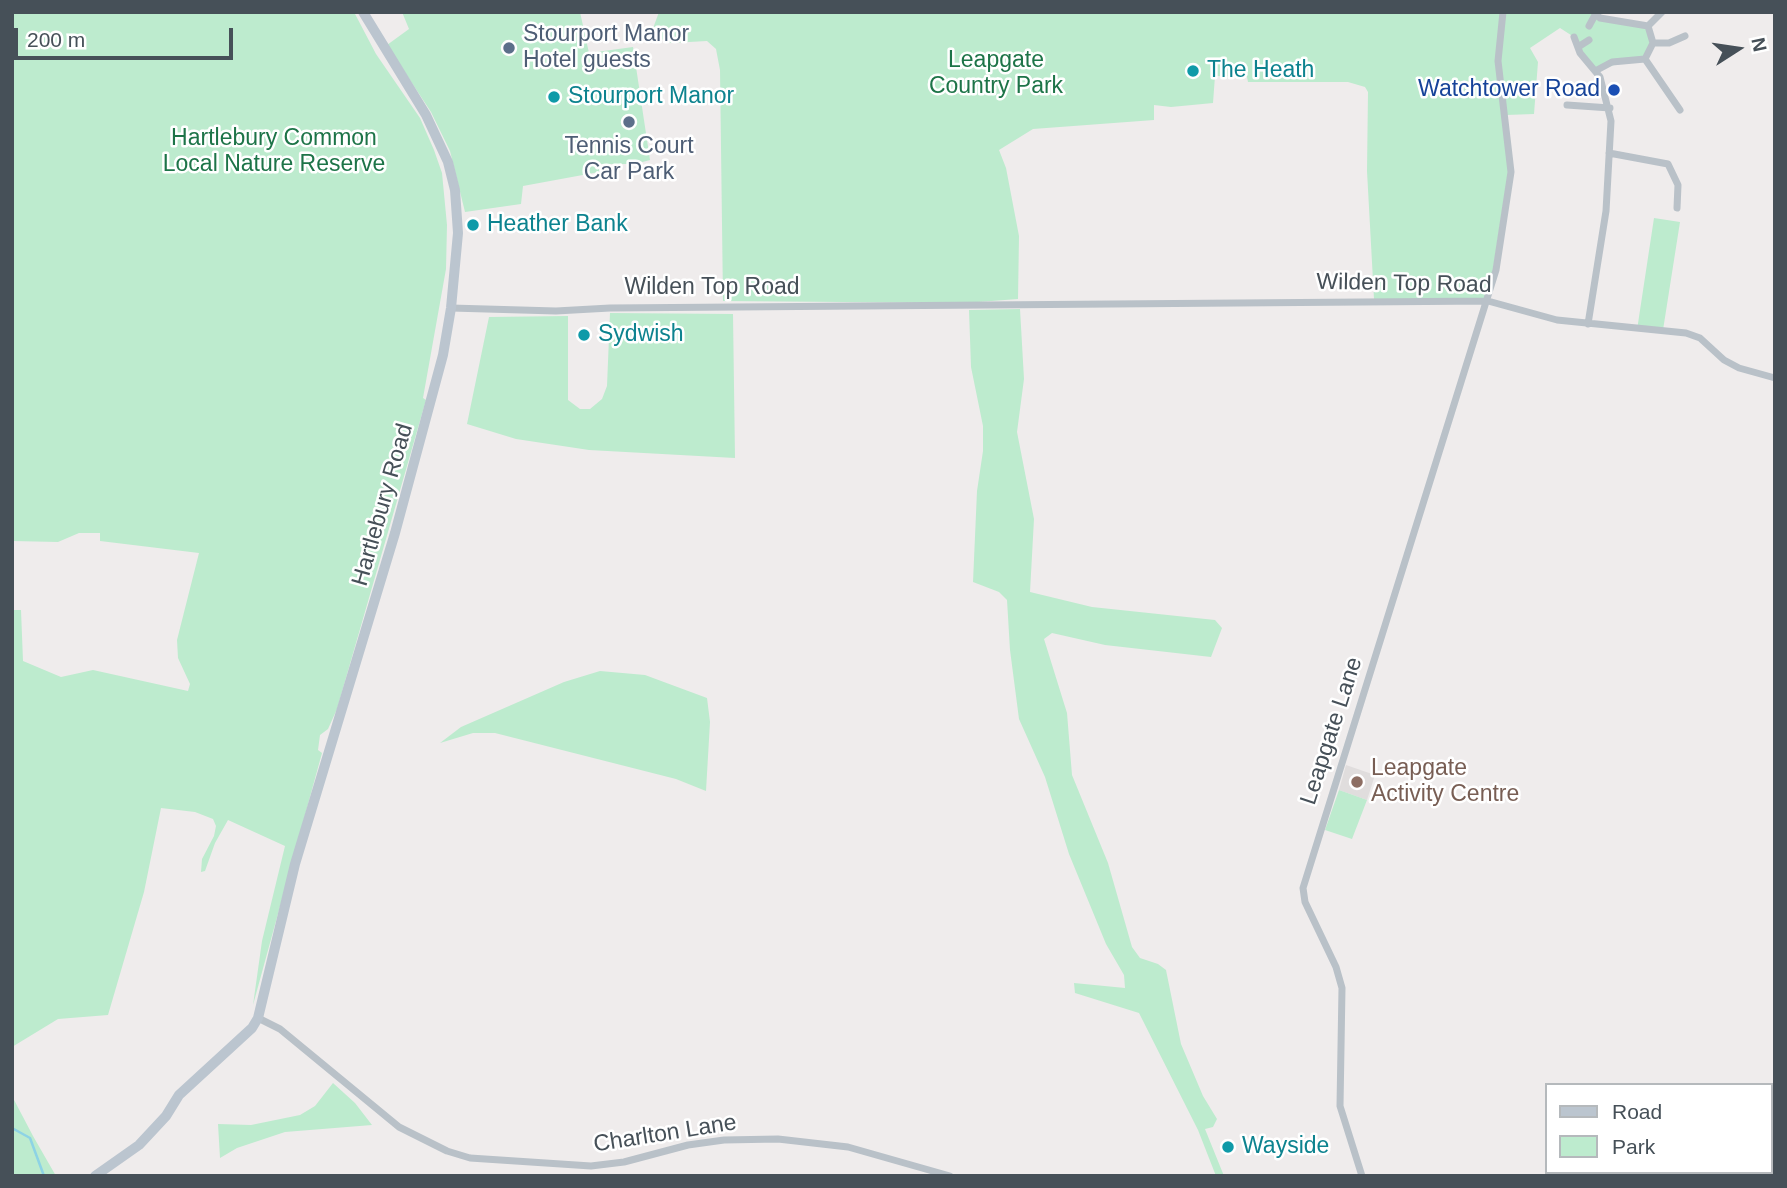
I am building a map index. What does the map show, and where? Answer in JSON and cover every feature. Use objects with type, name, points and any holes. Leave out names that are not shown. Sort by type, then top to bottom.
[{"type":"main road","name":"Hartlebury Road","points":[[258,1018],[295,864],[433,398],[452,308],[457,213],[448,162],[426,114],[363,12]]},
{"type":"main road","points":[[95,1176],[139,1145],[166,1116],[179,1095],[252,1028],[258,1018]]},
{"type":"street","name":"Leapgate Lane","points":[[1362,1176],[1340,1106],[1342,988],[1336,967],[1305,902],[1303,888],[1492,284],[1511,172],[1498,73],[1503,12]]},
{"type":"street","points":[[1648,26],[1662,12]]},
{"type":"street","points":[[1589,26],[1595,13],[1600,18],[1648,26]]},
{"type":"street","points":[[1646,59],[1653,43],[1648,26]]},
{"type":"street","points":[[1653,43],[1669,43],[1685,36]]},
{"type":"street","points":[[1574,37],[1578,47],[1597,70],[1610,108],[1606,211],[1588,324]]},
{"type":"street","points":[[1578,47],[1589,40]]},
{"type":"street","points":[[1597,70],[1612,62],[1646,59]]},
{"type":"street","points":[[1646,59],[1680,110]]},
{"type":"street","points":[[1567,105],[1610,108]]},
{"type":"street","points":[[1609,153],[1668,164],[1678,184],[1677,208]]},
{"type":"street","points":[[1492,284],[1502,305]]},
{"type":"street","name":"Wilden Top Road","points":[[452,308],[556,311],[610,308],[1488,301],[1557,320],[1686,333],[1700,338],[1739,368],[1775,378]]},
{"type":"street","name":"Charlton Lane","points":[[258,1018],[280,1029],[399,1127],[447,1151],[470,1158],[591,1166],[624,1162],[688,1145],[724,1140],[778,1139],[848,1147],[950,1176]]},
{"type":"shaded area","name":"Leapgate Activity Centre","points":[[1346,765],[1375,775],[1367,800],[1339,790]]},
{"type":"green space","name":"Hartlebury Common Local Nature Reserve","points":[[12,12],[354,12],[376,54],[420,118],[434,150],[442,173],[447,225],[446,269],[423,398],[426,400],[337,709],[328,729],[320,735],[318,750],[322,753],[253,1005],[262,941],[285,846],[228,820],[215,843],[205,871],[201,872],[202,859],[214,836],[216,826],[213,819],[195,812],[161,808],[144,892],[108,1015],[58,1019],[12,1047],[12,610],[21,610],[23,661],[61,677],[93,670],[188,691],[190,684],[178,658],[177,640],[199,553],[100,541],[100,533],[79,533],[58,542],[12,541]]},
{"type":"green space","points":[[402,12],[580,12],[589,53],[633,47],[650,160],[635,164],[600,164],[599,172],[523,186],[521,204],[465,212],[450,151],[431,112],[387,45],[409,29]]},
{"type":"green space","name":"Leapgate Country Park","points":[[659,12],[1584,12],[1651,30],[1649,55],[1597,70],[1580,53],[1574,37],[1560,28],[1530,48],[1538,62],[1534,114],[1506,115],[1510,161],[1488,301],[1374,299],[1367,171],[1368,92],[1365,87],[1348,82],[1248,82],[1247,77],[1215,76],[1213,103],[1171,107],[1154,105],[1154,120],[1033,129],[999,150],[1006,168],[1019,236],[1018,299],[965,303],[723,301],[720,70],[716,49],[707,41],[671,43],[654,36],[652,31]]},
{"type":"green space","points":[[1654,218],[1680,222],[1663,330],[1637,330]]},
{"type":"green space","points":[[1020,309],[1024,379],[1017,432],[1034,519],[1030,592],[1092,607],[1215,620],[1222,628],[1211,657],[1105,645],[1052,633],[1044,639],[1067,713],[1072,775],[1108,863],[1132,947],[1140,958],[1166,970],[1181,1044],[1203,1096],[1217,1119],[1213,1127],[1205,1129],[1224,1176],[1216,1176],[1198,1130],[1139,1013],[1075,993],[1074,983],[1125,988],[1124,975],[1106,944],[1069,854],[1045,777],[1019,719],[1007,600],[999,592],[973,582],[983,426],[971,367],[969,310]]},
{"type":"green space","points":[[610,313],[733,314],[735,458],[589,450],[516,439],[467,424],[489,317],[568,316],[568,400],[580,409],[590,409],[602,399],[607,386]]},
{"type":"green space","points":[[600,671],[645,675],[707,698],[710,722],[706,791],[676,779],[495,733],[473,733],[440,743],[461,727],[564,682]]},
{"type":"green space","points":[[1339,790],[1367,800],[1352,839],[1325,830]]},
{"type":"green space","points":[[333,1083],[355,1103],[372,1125],[285,1132],[237,1148],[220,1158],[218,1124],[251,1125],[300,1115],[315,1106]]},
{"type":"green space","points":[[12,1096],[33,1136],[56,1176],[12,1176]]},
{"type":"waterway","points":[[12,1128],[30,1138],[44,1176]]},
{"type":"place","name":"Stourport Manor Hotel guests","points":[[509,48]]},
{"type":"place","name":"The Heath","points":[[1193,71]]},
{"type":"place","name":"Watchtower Road","points":[[1614,90]]},
{"type":"place","name":"Stourport Manor","points":[[554,97]]},
{"type":"place","name":"Tennis Court Car Park","points":[[629,122]]},
{"type":"place","name":"Heather Bank","points":[[473,225]]},
{"type":"place","name":"Sydwish","points":[[584,335]]},
{"type":"place","name":"Leapgate Activity Centre","points":[[1357,782]]},
{"type":"place","name":"Wayside","points":[[1228,1147]]}]
